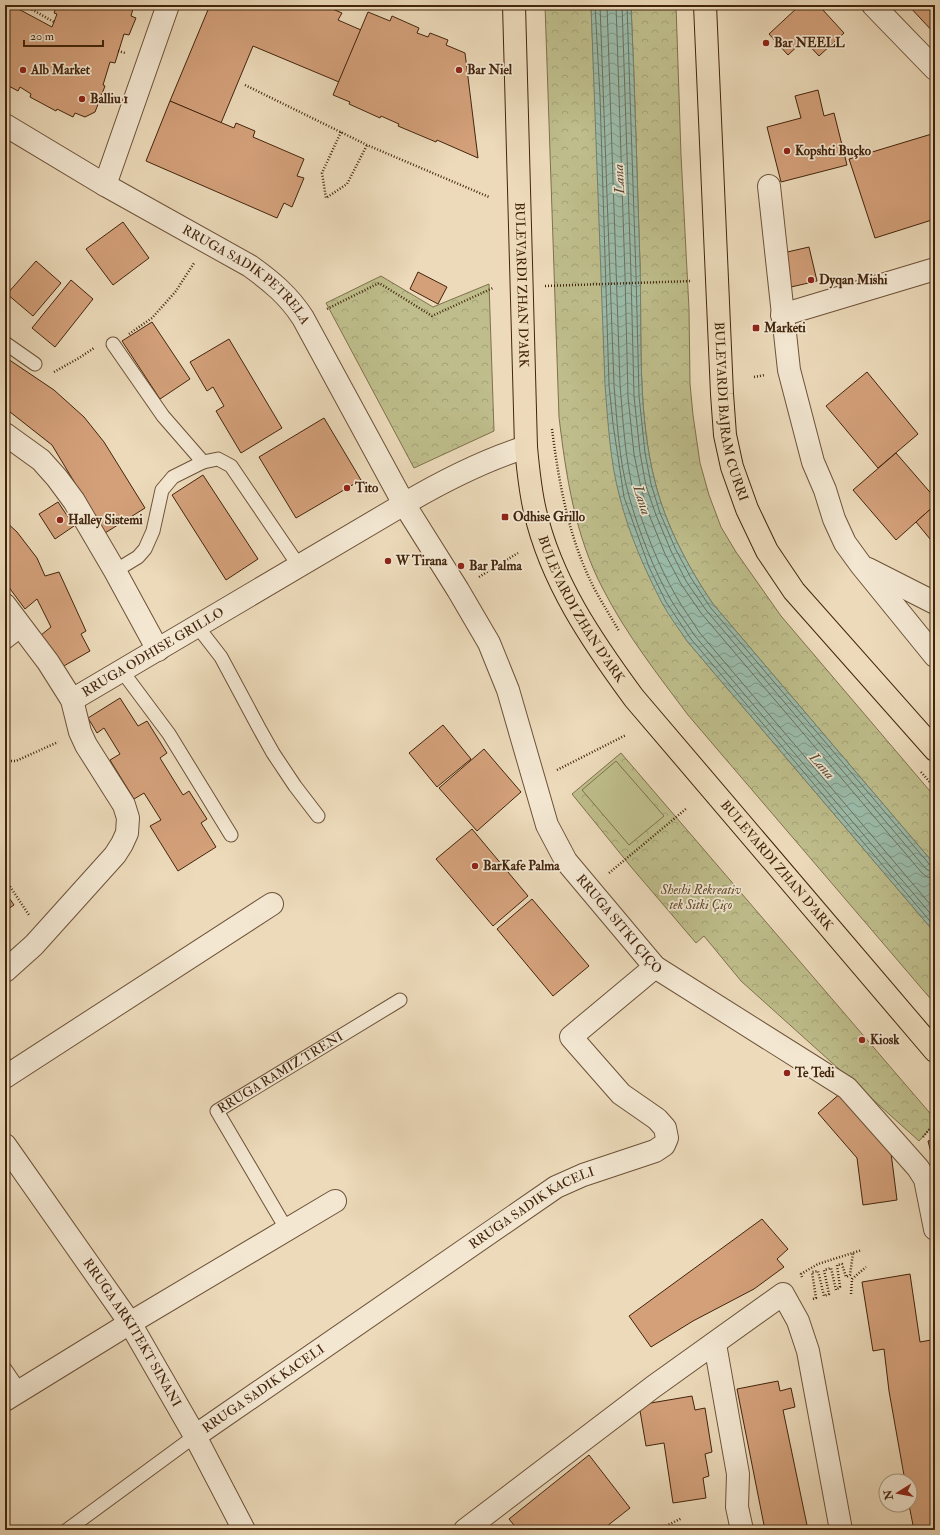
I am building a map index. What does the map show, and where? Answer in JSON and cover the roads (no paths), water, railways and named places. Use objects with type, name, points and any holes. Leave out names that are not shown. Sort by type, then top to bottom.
[{"type":"main road","name":"BULEVARDI ZHAN D'ARK","points":[[514,5],[526,447],[529,480],[535,512],[545,545],[563,587],[579,618],[604,658],[634,698],[935,1051]]},
{"type":"main road","name":"BULEVARDI BAJRAM CURRI","points":[[705,5],[724,435],[732,467],[747,509],[767,551],[794,591],[935,750]]},
{"type":"street","points":[[105,185],[168,5]]},
{"type":"street","points":[[873,5],[935,69]]},
{"type":"street","name":"RRUGA SADIK PETRELA","points":[[5,125],[105,185],[250,266],[266,277],[294,304],[404,504]]},
{"type":"street","points":[[769,186],[789,370],[813,462],[834,519],[846,542],[861,565],[935,656]]},
{"type":"street","points":[[782,315],[935,269]]},
{"type":"street","points":[[5,434],[41,460],[74,501],[115,571],[158,650]]},
{"type":"street","name":"RRUGA ODHISE GRILLO","points":[[5,971],[42,936],[115,855],[127,833],[128,818],[124,805],[86,745],[80,732],[72,700],[443,481],[499,456],[526,447]]},
{"type":"street","name":"RRUGA SITKI ÇIÇO","points":[[404,504],[458,590],[489,643],[508,690],[547,825],[566,861],[655,967],[847,1088],[918,1168],[925,1179],[935,1229]]},
{"type":"street","points":[[861,565],[935,602]]},
{"type":"street","points":[[5,605],[24,629],[72,700]]},
{"type":"street","points":[[5,1077],[272,904]]},
{"type":"street","name":"RRUGA SADIK KACELI","points":[[195,1436],[556,1187],[583,1175],[655,1151],[664,1146],[666,1138],[664,1128],[657,1119],[621,1094],[571,1037],[655,967]]},
{"type":"street","name":"RRUGA ARKITEKT SINANI","points":[[5,1145],[130,1323],[195,1436],[244,1530]]},
{"type":"street","points":[[12,1395],[335,1200]]},
{"type":"street","points":[[465,1530],[653,1387],[783,1294],[798,1321],[808,1351],[841,1530]]},
{"type":"street","points":[[715,1344],[738,1474],[737,1507],[742,1530]]},
{"type":"lane","points":[[5,342],[35,364]]},
{"type":"lane","points":[[113,344],[162,416],[203,462]]},
{"type":"lane","points":[[115,571],[138,557],[145,549],[153,531],[162,490],[173,477],[203,462],[218,459],[231,466],[299,566]]},
{"type":"lane","points":[[198,626],[221,657],[273,753],[295,786],[318,816]]},
{"type":"lane","points":[[5,643],[24,629]]},
{"type":"lane","points":[[122,671],[169,734],[231,835]]},
{"type":"lane","name":"RRUGA RAMIZ TRENI","points":[[287,1230],[217,1111],[400,1000]]},
{"type":"lane","points":[[5,1369],[12,1395]]},
{"type":"lane","points":[[67,1530],[195,1436]]},
{"type":"water","name":"Lana","points":[[591,5],[631,5],[643,401],[649,455],[655,482],[665,514],[679,546],[695,576],[713,604],[935,865],[935,933],[687,641],[662,603],[633,538],[617,484],[607,413]]},
{"type":"place","name":"Bar NEELL","points":[[766,43]]},
{"type":"place","name":"Alb Market","points":[[23,70]]},
{"type":"place","name":"Bar Niel","points":[[459,70]]},
{"type":"place","name":"Balliu 1","points":[[82,99]]},
{"type":"place","name":"Kopshti Buçko","points":[[787,151]]},
{"type":"place","name":"Dyqan Mishi","points":[[811,280]]},
{"type":"place","name":"Marketi","points":[[756,328]]},
{"type":"place","name":"Tito","points":[[347,488]]},
{"type":"place","name":"Odhise Grillo","points":[[505,517]]},
{"type":"place","name":"Halley Sistemi","points":[[60,520]]},
{"type":"place","name":"W Tirana","points":[[388,561]]},
{"type":"place","name":"Bar Palma","points":[[461,566]]},
{"type":"place","name":"BarKafe Palma","points":[[475,866]]},
{"type":"place","name":"Kiosk","points":[[862,1040]]},
{"type":"place","name":"Te Tedi","points":[[787,1073]]},
{"type":"park label","name":"Sheshi Rekreativ tek Sitki Çiço","points":[[701,898]]}]
